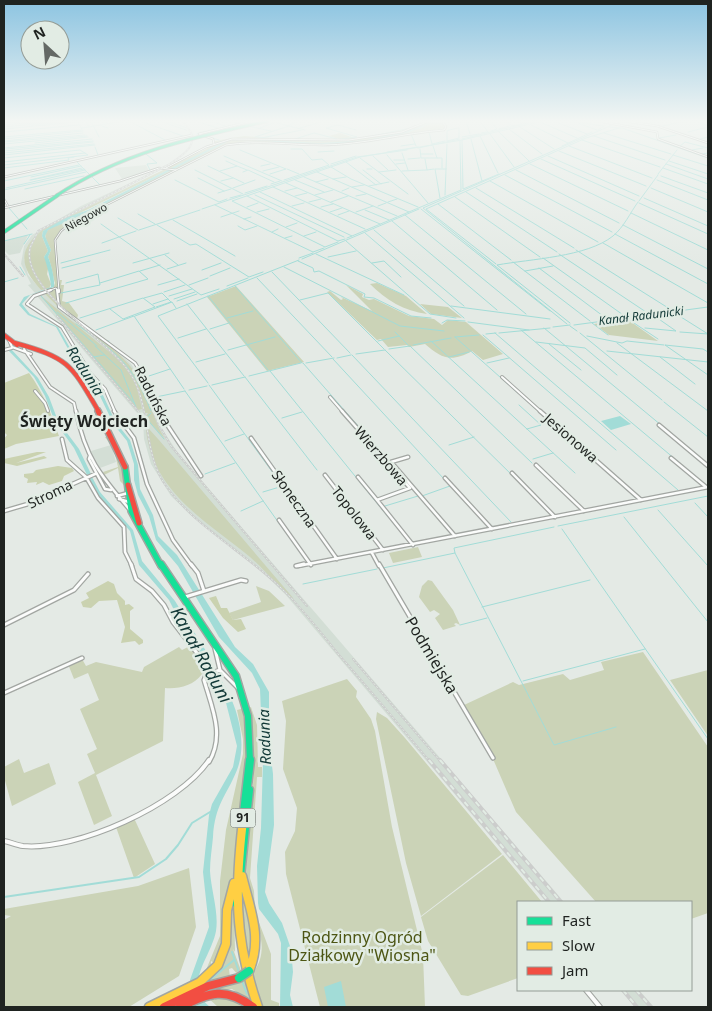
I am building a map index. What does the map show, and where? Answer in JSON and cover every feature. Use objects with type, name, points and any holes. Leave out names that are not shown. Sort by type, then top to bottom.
[{"type":"main road","points":[[18,221],[102,168]]},
{"type":"main road","points":[[4,232],[84,180],[106,168]]},
{"type":"main road","name":"91","points":[[4,335],[13,346],[32,353],[52,355],[63,360],[71,368],[116,440],[124,460],[131,511],[160,564],[231,667],[242,692],[251,732],[250,765],[235,918],[241,964],[258,1007]]},
{"type":"main road","name":"91","points":[[13,346],[32,353]]},
{"type":"main road","name":"91","points":[[128,485],[128,493],[139,524]]},
{"type":"main road","points":[[164,1007],[208,986],[239,978],[249,971],[257,958],[259,942],[239,870]]},
{"type":"main road","points":[[149,1007],[206,978],[218,964],[225,949],[228,904],[239,870]]},
{"type":"main road","points":[[180,1007],[210,993],[232,992],[242,996],[253,1007]]},
{"type":"street","points":[[4,177],[43,168]]},
{"type":"street","points":[[4,208],[120,181],[158,168]]},
{"type":"street","points":[[167,168],[177,170]]},
{"type":"street","name":"Niegowo","points":[[57,288],[59,292],[55,241],[61,231],[72,222],[181,168]]},
{"type":"street","points":[[4,199],[9,207]]},
{"type":"street","points":[[57,288],[34,296],[27,302],[27,305],[62,327],[92,376],[104,387],[112,407],[134,438],[147,484],[173,540],[198,573],[203,591]]},
{"type":"street","name":"Raduńska","points":[[57,288],[59,307],[116,350],[127,354],[136,362],[146,378],[162,419],[200,476]]},
{"type":"street","points":[[5,350],[13,346]]},
{"type":"street","points":[[32,353],[50,387],[74,403],[81,438],[90,456],[111,490],[131,511]]},
{"type":"street","name":"Jesionowa","points":[[502,377],[641,500]]},
{"type":"street","points":[[35,391],[45,403],[48,411]]},
{"type":"street","name":"Wierzbowa","points":[[330,397],[410,488],[377,500]]},
{"type":"street","points":[[659,424],[708,466]]},
{"type":"street","name":"Słoneczna","points":[[251,438],[337,559]]},
{"type":"street","points":[[62,439],[67,460],[86,477],[98,498],[125,530],[125,552],[129,557],[136,579],[152,591],[164,605],[173,622],[200,657],[208,675]]},
{"type":"street","points":[[90,456],[89,459],[94,474],[105,488],[111,490]]},
{"type":"street","points":[[408,457],[391,462],[455,536]]},
{"type":"street","points":[[671,458],[707,487]]},
{"type":"street","points":[[536,464],[584,511]]},
{"type":"street","points":[[512,473],[555,517]]},
{"type":"street","name":"Stroma","points":[[4,511],[36,502],[94,474]]},
{"type":"street","name":"Topolowa","points":[[325,475],[383,550]]},
{"type":"street","points":[[358,477],[413,545]]},
{"type":"street","points":[[445,478],[492,529]]},
{"type":"street","points":[[296,566],[311,565],[707,487]]},
{"type":"street","points":[[118,498],[128,493]]},
{"type":"street","points":[[118,498],[131,503]]},
{"type":"street","points":[[279,520],[311,565]]},
{"type":"street","name":"Podmiejska","points":[[372,552],[493,758]]},
{"type":"street","points":[[4,625],[74,590],[88,574]]},
{"type":"street","points":[[183,598],[240,580],[246,581]]},
{"type":"street","points":[[216,645],[218,670],[242,692]]},
{"type":"street","points":[[4,693],[82,658]]},
{"type":"street","points":[[4,841],[25,846],[94,835],[133,817],[189,782],[202,770],[216,748],[216,725],[204,680],[208,675],[218,670]]},
{"type":"street","points":[[587,991],[600,1007]]},
{"type":"shaded area","points":[[115,168],[148,168],[149,171],[122,179]]},
{"type":"shaded area","points":[[164,168],[58,220],[36,235],[27,247],[24,259],[28,275],[42,291],[35,293],[28,285],[31,284],[21,264],[24,246],[32,235],[81,206]]},
{"type":"shaded area","points":[[28,235],[20,253],[9,255],[4,250],[4,241]]},
{"type":"shaded area","points":[[45,294],[64,313],[116,350],[131,364],[143,382],[160,426],[178,453],[563,901],[545,901],[285,594],[254,564],[195,519],[171,496],[151,464],[144,439],[143,420],[37,296]]},
{"type":"shaded area","points":[[111,445],[116,462],[100,468],[91,451]]},
{"type":"shaded area","points":[[621,991],[640,991],[654,1007],[635,1007]]},
{"type":"green space","points":[[167,168],[172,168],[43,231],[42,236],[48,251],[44,257],[49,264],[47,274],[51,284],[49,289],[41,290],[28,273],[24,257],[30,243],[45,228]]},
{"type":"green space","points":[[173,168],[182,168],[72,223],[59,233],[55,241],[59,287],[60,280],[62,280],[61,285],[64,285],[62,301],[69,303],[78,315],[77,319],[108,341],[105,342],[61,310],[44,293],[53,289],[55,283],[48,257],[51,250],[45,235],[47,231]]},
{"type":"green space","points":[[377,283],[406,296],[427,314],[419,313],[389,300],[370,284]]},
{"type":"green space","points":[[346,285],[363,294],[362,297],[369,300],[374,299],[409,316],[434,319],[442,325],[448,320],[466,322],[503,354],[483,360],[472,351],[452,358],[441,356],[425,344],[409,347],[407,345],[388,347],[381,339],[377,340],[327,292],[330,291],[341,300],[343,299],[341,297],[372,311]]},
{"type":"green space","points":[[236,286],[304,362],[267,371],[207,297]]},
{"type":"green space","points":[[40,295],[123,363],[136,384],[142,409],[138,410]]},
{"type":"green space","points":[[420,304],[448,307],[462,318],[431,314]]},
{"type":"green space","points":[[627,319],[658,341],[609,335],[594,324]]},
{"type":"green space","points":[[72,321],[111,347],[128,363],[141,382],[165,439],[145,418],[148,413],[144,413],[141,396],[129,370],[110,349]]},
{"type":"green space","points":[[29,373],[46,403],[59,436],[16,444],[4,449],[4,439],[7,435],[4,432],[4,383]]},
{"type":"green space","points":[[149,429],[294,599],[250,557],[200,517],[170,488],[159,471],[151,452],[146,430]]},
{"type":"green space","points":[[105,437],[112,437],[120,455],[118,457],[121,457],[126,491],[124,494],[125,486],[120,481],[118,468],[104,475],[103,472],[118,467],[114,450]]},
{"type":"green space","points":[[46,452],[16,463],[44,456],[47,458],[17,466],[4,463],[4,459]]},
{"type":"green space","points":[[58,466],[72,468],[74,471],[64,476],[62,481],[49,485],[43,482],[36,485],[37,482],[27,483],[28,479],[24,477],[24,474],[33,473],[36,470]]},
{"type":"green space","points":[[418,547],[422,557],[393,563],[389,553]]},
{"type":"green space","points":[[428,580],[432,581],[453,610],[460,625],[456,623],[454,624],[456,626],[443,630],[435,618],[440,614],[434,610],[430,612],[419,597],[422,586]]},
{"type":"green space","points":[[108,581],[114,584],[117,593],[125,601],[125,605],[129,604],[134,608],[130,611],[130,629],[143,640],[143,643],[139,645],[135,641],[121,643],[125,627],[117,600],[99,601],[91,608],[83,607],[81,602],[89,598],[86,593]]},
{"type":"green space","points":[[256,586],[269,591],[285,606],[233,620],[229,613],[261,602]]},
{"type":"green space","points":[[216,596],[221,608],[227,608],[233,620],[241,619],[246,629],[238,632],[223,618],[209,598]]},
{"type":"green space","points":[[190,646],[198,658],[202,674],[185,686],[165,688],[163,741],[96,775],[112,816],[94,825],[78,782],[95,773],[87,754],[97,749],[80,709],[99,700],[88,673],[74,679],[68,664],[82,659],[86,666],[96,662],[142,672],[144,667],[179,647],[182,650]]},
{"type":"green space","points":[[643,652],[708,747],[708,913],[692,919],[692,901],[595,901],[516,812],[493,759],[495,758],[464,705],[513,682],[519,685],[563,674],[570,680],[604,670],[601,662]]},
{"type":"green space","points":[[708,670],[708,736],[670,680]]},
{"type":"green space","name":"Rodzinny Ogród Działkowy \"Wiosna\"","points":[[347,679],[357,691],[356,697],[371,719],[375,731],[392,827],[423,955],[425,1007],[320,1007],[286,874],[285,852],[295,831],[297,808],[283,769],[286,721],[282,701]]},
{"type":"green space","points":[[251,707],[257,725],[258,767],[262,767],[262,777],[257,777],[250,878],[254,891],[255,912],[271,954],[271,1000],[279,1003],[279,1007],[261,1007],[245,967],[238,935],[241,884],[255,934],[255,955],[249,955],[248,967],[251,975],[261,957],[262,947],[259,928],[249,898],[252,893],[247,893],[245,866],[254,766],[253,736],[248,708]]},
{"type":"green space","points":[[245,708],[249,738],[247,772],[233,876],[225,910],[223,944],[215,964],[211,961],[211,968],[206,973],[207,980],[217,971],[226,949],[230,902],[234,891],[235,952],[233,949],[253,1003],[232,989],[209,991],[213,1000],[215,1000],[215,995],[229,995],[237,998],[249,1007],[218,1007],[207,997],[204,983],[206,970],[220,936],[220,881],[226,830],[243,754],[243,739],[237,710]],"holes":[[[232,968],[238,975],[240,982],[208,988],[207,984],[230,978],[229,969]]]},
{"type":"green space","points":[[377,712],[387,718],[405,738],[502,854],[421,916],[406,863],[376,719]]},
{"type":"green space","points":[[19,759],[24,773],[49,763],[56,784],[12,806],[4,777],[4,767]]},
{"type":"green space","points":[[134,818],[155,864],[134,878],[116,827]]},
{"type":"green space","points":[[503,855],[541,901],[517,901],[517,978],[468,996],[461,995],[428,941],[421,917]]},
{"type":"green space","points":[[189,868],[196,927],[179,976],[129,1007],[4,1007],[4,920],[11,916],[4,915],[4,909],[138,886]]},
{"type":"water","points":[[171,168],[175,168],[91,211],[48,230],[45,236],[51,250],[48,257],[54,287],[30,295],[22,304],[30,314],[58,327],[86,376],[101,391],[117,425],[114,425],[98,392],[83,376],[56,327],[28,315],[19,305],[24,297],[51,287],[44,257],[48,251],[42,236],[43,231],[65,218],[88,210]]},
{"type":"water","points":[[11,349],[38,378],[49,397],[58,421],[79,449],[91,474],[87,475],[74,448],[55,422],[45,396],[34,377],[8,350]]},
{"type":"water","points":[[620,416],[631,424],[611,430],[601,421]]},
{"type":"water","name":"Radunia","points":[[118,425],[130,440],[138,465],[140,489],[153,515],[158,536],[177,555],[235,647],[253,664],[269,692],[269,741],[273,774],[274,825],[265,892],[269,903],[282,923],[291,949],[293,972],[290,995],[293,1007],[280,1007],[281,943],[278,934],[259,909],[258,903],[257,866],[261,828],[263,761],[260,689],[252,673],[219,637],[178,566],[156,540],[149,516],[138,495],[134,480],[134,464],[127,441],[115,426]]},
{"type":"water","points":[[92,477],[100,492],[133,530],[142,561],[175,601],[206,651],[215,671],[210,673],[198,648],[181,624],[169,600],[139,565],[130,531],[101,499],[88,478]]},
{"type":"water","points":[[216,673],[234,706],[241,732],[241,745],[237,770],[219,808],[214,826],[210,871],[217,924],[213,941],[198,980],[198,989],[202,998],[210,1007],[197,1007],[191,994],[190,980],[209,927],[203,872],[209,815],[212,804],[233,767],[237,746],[224,695],[211,675]]},
{"type":"water","points":[[341,981],[346,1007],[328,1007],[324,987]]},
{"type":"waterway","points":[[4,181],[64,168]]},
{"type":"waterway","points":[[31,177],[71,168]]},
{"type":"waterway","points":[[30,180],[81,168]]},
{"type":"waterway","points":[[213,168],[244,183]]},
{"type":"waterway","points":[[220,171],[230,168]]},
{"type":"waterway","points":[[242,168],[247,170]]},
{"type":"waterway","points":[[252,168],[282,181]]},
{"type":"waterway","points":[[263,171],[274,168]]},
{"type":"waterway","points":[[270,174],[286,169],[284,168]]},
{"type":"waterway","points":[[284,180],[319,168]]},
{"type":"waterway","points":[[202,209],[324,168]]},
{"type":"waterway","points":[[327,168],[232,201],[325,247],[338,242]]},
{"type":"waterway","points":[[333,168],[351,179],[418,207]]},
{"type":"waterway","points":[[354,168],[376,185]]},
{"type":"waterway","points":[[374,168],[408,194]]},
{"type":"waterway","points":[[398,168],[428,203]]},
{"type":"waterway","points":[[445,195],[446,168]]},
{"type":"waterway","points":[[409,212],[461,190],[461,168]]},
{"type":"waterway","points":[[463,168],[463,189],[499,174]]},
{"type":"waterway","points":[[479,168],[482,181]]},
{"type":"waterway","points":[[496,168],[498,173]]},
{"type":"waterway","points":[[514,168],[423,208],[567,324]]},
{"type":"waterway","points":[[496,264],[426,209],[518,168]]},
{"type":"waterway","points":[[539,168],[628,211]]},
{"type":"waterway","points":[[562,168],[635,201]]},
{"type":"waterway","points":[[576,168],[639,196]]},
{"type":"waterway","points":[[602,168],[646,186]]},
{"type":"waterway","points":[[627,168],[652,178]]},
{"type":"waterway","points":[[658,174],[663,168]]},
{"type":"waterway","points":[[664,168],[708,184]]},
{"type":"waterway","points":[[678,168],[708,179]]},
{"type":"waterway","points":[[691,168],[708,174]]},
{"type":"waterway","points":[[31,180],[84,169]]},
{"type":"waterway","points":[[287,169],[299,174]]},
{"type":"waterway","points":[[367,169],[372,169]]},
{"type":"waterway","points":[[427,170],[434,169]]},
{"type":"waterway","points":[[440,198],[435,169],[446,169]]},
{"type":"waterway","points":[[6,188],[85,170]]},
{"type":"waterway","points":[[63,194],[100,185],[85,170]]},
{"type":"waterway","points":[[195,170],[243,194]]},
{"type":"waterway","points":[[243,172],[248,170],[274,182]]},
{"type":"waterway","points":[[363,170],[381,184]]},
{"type":"waterway","points":[[379,172],[396,170]]},
{"type":"waterway","points":[[402,171],[427,170]]},
{"type":"waterway","points":[[516,170],[619,223]]},
{"type":"waterway","points":[[4,190],[86,172]]},
{"type":"waterway","points":[[317,172],[333,179]]},
{"type":"waterway","points":[[505,175],[612,232]]},
{"type":"waterway","points":[[639,201],[658,175]]},
{"type":"waterway","points":[[25,189],[84,176]]},
{"type":"waterway","points":[[661,176],[708,193]]},
{"type":"waterway","points":[[304,177],[397,216]]},
{"type":"waterway","points":[[333,179],[346,177]]},
{"type":"waterway","points":[[198,178],[224,191]]},
{"type":"waterway","points":[[221,181],[233,178]]},
{"type":"waterway","points":[[316,182],[328,179]]},
{"type":"waterway","points":[[333,179],[409,212]]},
{"type":"waterway","points":[[175,180],[219,202],[227,199]]},
{"type":"waterway","points":[[233,188],[255,180]]},
{"type":"waterway","points":[[295,180],[324,192]]},
{"type":"waterway","points":[[657,180],[708,200]]},
{"type":"waterway","points":[[271,184],[280,181]]},
{"type":"waterway","points":[[490,181],[598,242]]},
{"type":"waterway","points":[[381,184],[389,182]]},
{"type":"waterway","points":[[286,183],[380,224]]},
{"type":"waterway","points":[[376,185],[381,184]]},
{"type":"waterway","points":[[352,187],[364,185]]},
{"type":"waterway","points":[[369,186],[376,185]]},
{"type":"waterway","points":[[245,193],[267,186]]},
{"type":"waterway","points":[[273,187],[365,229]]},
{"type":"waterway","points":[[285,191],[297,188]]},
{"type":"waterway","points":[[342,191],[349,188]]},
{"type":"waterway","points":[[476,188],[574,248]]},
{"type":"waterway","points":[[651,188],[708,212]]},
{"type":"waterway","points":[[218,193],[231,189]]},
{"type":"waterway","points":[[315,195],[333,190]]},
{"type":"waterway","points":[[260,192],[352,236]]},
{"type":"waterway","points":[[466,192],[557,252]]},
{"type":"waterway","points":[[295,196],[307,193]]},
{"type":"waterway","points":[[356,196],[366,194]]},
{"type":"waterway","points":[[10,206],[57,195]]},
{"type":"waterway","points":[[230,198],[241,195]]},
{"type":"waterway","points":[[255,195],[344,237]]},
{"type":"waterway","points":[[247,196],[338,241],[345,239]]},
{"type":"waterway","points":[[331,202],[348,196]]},
{"type":"waterway","points":[[455,197],[540,257]]},
{"type":"waterway","points":[[644,198],[708,226]]},
{"type":"waterway","points":[[309,202],[321,199]]},
{"type":"waterway","points":[[388,202],[397,199]]},
{"type":"waterway","points":[[579,252],[589,249],[613,236],[638,202]]},
{"type":"waterway","points":[[247,207],[258,203]]},
{"type":"waterway","points":[[292,206],[304,203]]},
{"type":"waterway","points":[[378,206],[386,203]]},
{"type":"waterway","points":[[639,203],[708,234]]},
{"type":"waterway","points":[[321,207],[333,204]]},
{"type":"waterway","points":[[438,204],[511,260]]},
{"type":"waterway","points":[[215,205],[232,213]]},
{"type":"waterway","points":[[356,212],[373,206]]},
{"type":"waterway","points":[[9,208],[27,229]]},
{"type":"waterway","points":[[330,212],[342,208]]},
{"type":"waterway","points":[[257,212],[269,209]]},
{"type":"waterway","points":[[302,259],[419,209]]},
{"type":"waterway","points":[[421,209],[550,311]]},
{"type":"waterway","points":[[139,230],[200,210]]},
{"type":"waterway","points":[[365,210],[389,220]]},
{"type":"waterway","points":[[232,213],[239,211]]},
{"type":"waterway","points":[[338,215],[349,211]]},
{"type":"waterway","points":[[352,236],[409,212]]},
{"type":"waterway","points":[[221,217],[232,213]]},
{"type":"waterway","points":[[232,213],[244,219]]},
{"type":"waterway","points":[[631,213],[708,250]]},
{"type":"waterway","points":[[138,214],[155,224]]},
{"type":"waterway","points":[[405,215],[526,314]]},
{"type":"waterway","points":[[244,219],[251,217]]},
{"type":"waterway","points":[[118,218],[138,230]]},
{"type":"waterway","points":[[244,219],[313,252],[324,248]]},
{"type":"waterway","points":[[173,220],[235,256]]},
{"type":"waterway","points":[[392,221],[497,310]]},
{"type":"waterway","points":[[286,227],[297,223]]},
{"type":"waterway","points":[[101,224],[119,237]]},
{"type":"waterway","points":[[157,225],[190,245],[196,244],[249,277],[263,272]]},
{"type":"waterway","points":[[623,225],[708,269]]},
{"type":"waterway","points":[[238,226],[245,230],[257,226]]},
{"type":"waterway","points":[[272,232],[278,229]]},
{"type":"waterway","points":[[374,230],[464,306]]},
{"type":"waterway","points":[[119,237],[136,231]]},
{"type":"waterway","points":[[304,236],[316,232]]},
{"type":"waterway","points":[[365,233],[464,318]]},
{"type":"waterway","points":[[4,241],[32,234]]},
{"type":"waterway","points":[[615,234],[708,284]]},
{"type":"waterway","points":[[24,244],[30,235]]},
{"type":"waterway","points":[[285,238],[292,236]]},
{"type":"waterway","points":[[347,238],[352,236]]},
{"type":"waterway","points":[[102,243],[119,237]]},
{"type":"waterway","points":[[119,237],[149,258]]},
{"type":"waterway","points":[[346,241],[430,314],[456,318]]},
{"type":"waterway","points":[[603,243],[708,303]]},
{"type":"waterway","points":[[61,263],[110,250]]},
{"type":"waterway","points":[[328,257],[356,251]]},
{"type":"waterway","points":[[561,255],[579,252]]},
{"type":"waterway","points":[[579,252],[673,311]]},
{"type":"waterway","points":[[149,258],[169,253]]},
{"type":"waterway","points":[[299,258],[313,253]]},
{"type":"waterway","points":[[316,254],[404,295]]},
{"type":"waterway","points":[[165,255],[178,265]]},
{"type":"waterway","points":[[544,259],[561,255]]},
{"type":"waterway","points":[[561,255],[649,314]]},
{"type":"waterway","points":[[133,263],[149,258]]},
{"type":"waterway","points":[[149,258],[159,265]]},
{"type":"waterway","points":[[514,263],[544,259]]},
{"type":"waterway","points":[[544,259],[626,317]]},
{"type":"waterway","points":[[208,296],[299,260]]},
{"type":"waterway","points":[[62,268],[90,261]]},
{"type":"waterway","points":[[298,261],[313,268],[314,272],[319,271],[365,294],[364,297],[374,298],[411,316],[431,318]]},
{"type":"waterway","points":[[372,263],[384,261],[401,277]]},
{"type":"waterway","points":[[167,269],[186,263]]},
{"type":"waterway","points":[[202,270],[221,263]]},
{"type":"waterway","points":[[514,263],[590,321]]},
{"type":"waterway","points":[[514,263],[497,265],[570,323]]},
{"type":"waterway","points":[[140,271],[159,265]]},
{"type":"waterway","points":[[159,265],[179,279]]},
{"type":"waterway","points":[[540,268],[553,266]]},
{"type":"waterway","points":[[20,267],[25,275]]},
{"type":"waterway","points":[[284,267],[400,326],[444,331]]},
{"type":"waterway","points":[[210,276],[230,268]]},
{"type":"waterway","points":[[525,271],[540,268]]},
{"type":"waterway","points":[[540,268],[607,319]]},
{"type":"waterway","points":[[66,303],[148,279],[139,271],[100,283]]},
{"type":"waterway","points":[[272,272],[350,353]]},
{"type":"waterway","points":[[61,293],[100,285],[98,274],[66,283]]},
{"type":"waterway","points":[[4,282],[18,278]]},
{"type":"waterway","points":[[189,285],[208,278]]},
{"type":"waterway","points":[[227,286],[248,278]]},
{"type":"waterway","points":[[257,278],[332,357]]},
{"type":"waterway","points":[[158,285],[179,279]]},
{"type":"waterway","points":[[179,279],[201,295],[219,289]]},
{"type":"waterway","points":[[164,292],[185,285]]},
{"type":"waterway","points":[[235,286],[302,363]]},
{"type":"waterway","points":[[169,296],[192,289]]},
{"type":"waterway","points":[[174,299],[195,292]]},
{"type":"waterway","points":[[144,298],[162,293],[168,299]]},
{"type":"waterway","points":[[300,300],[328,293],[384,349]]},
{"type":"waterway","points":[[177,301],[197,294]]},
{"type":"waterway","name":"Radunia","points":[[41,296],[94,357]]},
{"type":"waterway","points":[[187,304],[208,296]]},
{"type":"waterway","points":[[208,296],[247,345]]},
{"type":"waterway","points":[[80,318],[143,298],[155,307],[123,319],[110,309]]},
{"type":"waterway","points":[[153,304],[168,299]]},
{"type":"waterway","points":[[156,307],[171,302],[168,299]]},
{"type":"waterway","points":[[135,316],[172,302],[176,308]]},
{"type":"waterway","points":[[187,304],[244,376]]},
{"type":"waterway","points":[[187,304],[158,316],[208,383]]},
{"type":"waterway","points":[[451,306],[550,319]]},
{"type":"waterway","name":"Kanał Radunicki","points":[[574,325],[708,307]]},
{"type":"waterway","points":[[227,318],[253,311]]},
{"type":"waterway","points":[[57,312],[97,346]]},
{"type":"waterway","points":[[673,312],[708,334],[680,332]]},
{"type":"waterway","points":[[645,328],[676,331],[653,315]]},
{"type":"waterway","points":[[96,330],[134,316],[184,389]]},
{"type":"waterway","points":[[628,319],[658,339]]},
{"type":"waterway","points":[[442,323],[447,320],[465,321]]},
{"type":"waterway","points":[[468,322],[529,330]]},
{"type":"waterway","points":[[210,329],[229,323]]},
{"type":"waterway","points":[[592,323],[608,335]]},
{"type":"waterway","points":[[76,324],[113,351],[122,360],[137,382],[151,411]]},
{"type":"waterway","points":[[553,327],[570,325]]},
{"type":"waterway","name":"Kanał Radunicki","points":[[570,326],[577,331]]},
{"type":"waterway","points":[[545,329],[550,328]]},
{"type":"waterway","points":[[178,338],[206,329]]},
{"type":"waterway","points":[[522,331],[545,329]]},
{"type":"waterway","points":[[545,329],[565,346]]},
{"type":"waterway","points":[[499,333],[522,331]]},
{"type":"waterway","points":[[522,331],[706,485]]},
{"type":"waterway","points":[[395,332],[399,336]]},
{"type":"waterway","points":[[486,334],[495,333]]},
{"type":"waterway","points":[[495,333],[678,490]]},
{"type":"waterway","name":"Kanał Radunicki","points":[[580,333],[662,400]]},
{"type":"waterway","points":[[479,335],[455,337],[637,499]]},
{"type":"waterway","points":[[483,335],[616,450]]},
{"type":"waterway","points":[[378,341],[399,336]]},
{"type":"waterway","points":[[399,336],[408,345]]},
{"type":"waterway","points":[[587,336],[622,343],[627,341],[664,345]]},
{"type":"waterway","points":[[247,345],[275,337]]},
{"type":"waterway","points":[[432,342],[451,338]]},
{"type":"waterway","points":[[413,345],[432,342]]},
{"type":"waterway","points":[[432,342],[527,429]]},
{"type":"waterway","points":[[536,342],[565,346]]},
{"type":"waterway","points":[[617,343],[631,354]]},
{"type":"waterway","points":[[549,344],[581,370]]},
{"type":"waterway","points":[[228,350],[247,345]]},
{"type":"waterway","points":[[247,345],[268,370]]},
{"type":"waterway","points":[[686,360],[665,345],[703,349],[708,352]]},
{"type":"waterway","points":[[95,346],[121,370],[136,407]]},
{"type":"waterway","points":[[389,349],[410,346],[532,463]]},
{"type":"waterway","points":[[565,346],[585,348],[617,375]]},
{"type":"waterway","points":[[565,346],[708,464]]},
{"type":"waterway","points":[[356,354],[385,350],[473,437]]},
{"type":"waterway","points":[[607,351],[631,354]]},
{"type":"waterway","points":[[449,357],[469,352]]},
{"type":"waterway","points":[[196,362],[225,354]]},
{"type":"waterway","points":[[631,354],[686,360]]},
{"type":"waterway","points":[[631,354],[708,411]]},
{"type":"waterway","name":"Radunia","points":[[94,357],[104,355]]},
{"type":"waterway","points":[[337,358],[351,355]]},
{"type":"waterway","points":[[352,355],[511,522]]},
{"type":"waterway","name":"Radunia","points":[[94,357],[134,403]]},
{"type":"waterway","points":[[660,357],[695,384]]},
{"type":"waterway","points":[[306,363],[334,358]]},
{"type":"waterway","points":[[487,363],[509,358]]},
{"type":"waterway","points":[[333,359],[444,479]]},
{"type":"waterway","points":[[686,360],[708,362]]},
{"type":"waterway","points":[[686,360],[708,375]]},
{"type":"waterway","points":[[249,376],[301,363]]},
{"type":"waterway","points":[[303,363],[416,492]]},
{"type":"waterway","points":[[149,376],[170,369]]},
{"type":"waterway","points":[[270,371],[389,518]]},
{"type":"waterway","points":[[212,385],[245,377],[317,470]]},
{"type":"waterway","points":[[209,385],[283,486]]},
{"type":"waterway","points":[[189,390],[207,386]]},
{"type":"waterway","points":[[156,397],[185,391],[281,526]]},
{"type":"waterway","name":"Kanał Radunicki","points":[[664,402],[708,437]]},
{"type":"waterway","points":[[519,405],[541,425],[527,429]]},
{"type":"waterway","points":[[282,418],[302,412]]},
{"type":"waterway","points":[[151,413],[146,418],[164,439]]},
{"type":"waterway","points":[[527,429],[575,473]]},
{"type":"waterway","points":[[225,441],[244,434]]},
{"type":"waterway","points":[[449,445],[473,437]]},
{"type":"waterway","points":[[473,437],[519,482]]},
{"type":"waterway","points":[[533,459],[553,453]]},
{"type":"waterway","points":[[205,474],[235,463]]},
{"type":"waterway","points":[[263,492],[283,486]]},
{"type":"waterway","points":[[283,486],[335,558]]},
{"type":"waterway","points":[[422,496],[450,486]]},
{"type":"waterway","points":[[385,506],[418,496]]},
{"type":"waterway","points":[[558,526],[708,496]]},
{"type":"waterway","points":[[241,511],[263,501]]},
{"type":"waterway","points":[[695,503],[708,517]]},
{"type":"waterway","points":[[658,510],[708,566]]},
{"type":"waterway","points":[[624,517],[708,622]]},
{"type":"waterway","points":[[391,519],[400,530]]},
{"type":"waterway","points":[[455,553],[454,548],[554,527]]},
{"type":"waterway","points":[[562,529],[708,739]]},
{"type":"waterway","points":[[284,530],[308,563]]},
{"type":"waterway","points":[[383,568],[455,553]]},
{"type":"waterway","points":[[455,553],[483,607]]},
{"type":"waterway","points":[[303,584],[377,569]]},
{"type":"waterway","points":[[483,607],[590,580]]},
{"type":"waterway","points":[[483,607],[554,745],[616,727]]},
{"type":"waterway","points":[[460,625],[487,618]]},
{"type":"waterway","points":[[523,681],[645,649]]},
{"type":"waterway","points":[[4,897],[139,877],[166,859],[178,845],[192,823],[210,812]]},
{"type":"waterway","points":[[232,952],[240,975]]},
{"type":"waterway","points":[[210,980],[234,960]]},
{"type":"waterway","points":[[242,981],[247,994]]},
{"type":"railway","points":[[162,168],[38,231],[30,248],[31,264],[38,280],[67,313],[127,369],[141,397],[153,458],[158,472],[178,501],[206,528],[268,576],[290,597],[430,762]]},
{"type":"railway","points":[[4,254],[23,276]]},
{"type":"railway","points":[[57,316],[145,419]]},
{"type":"railway","points":[[144,387],[158,423],[171,446],[307,606]]},
{"type":"railway","points":[[353,659],[441,762]]},
{"type":"railway","points":[[429,760],[548,901]]},
{"type":"railway","points":[[440,760],[560,901]]},
{"type":"railway","points":[[624,991],[637,1007]]},
{"type":"railway","points":[[637,991],[651,1007]]},
{"type":"traffic: fast","points":[[4,232],[70,187],[105,168]]},
{"type":"traffic: fast","points":[[125,467],[131,511],[162,567],[236,676],[248,716],[251,751],[244,812]]},
{"type":"traffic: fast","points":[[237,904],[249,790]]},
{"type":"traffic: fast","points":[[239,978],[249,971]]},
{"type":"traffic: slow","points":[[244,812],[238,864],[237,911],[243,957],[258,1007]]},
{"type":"traffic: slow","points":[[242,876],[257,936],[254,959],[249,971]]},
{"type":"traffic: slow","points":[[149,1007],[200,982],[218,965],[226,944],[227,910],[234,883]]},
{"type":"traffic: jam","points":[[4,335],[17,345]]},
{"type":"traffic: jam","points":[[15,343],[55,356],[72,368],[109,429],[125,467]]},
{"type":"traffic: jam","points":[[128,485],[139,523]]},
{"type":"traffic: jam","points":[[164,1007],[208,986],[239,978]]},
{"type":"traffic: jam","points":[[180,1007],[217,993],[234,995],[253,1007]]},
{"type":"district","name":"Święty Wojciech","points":[[84,421]]},
{"type":"water label","name":"Kanał Raduni","points":[[201,655]]}]
